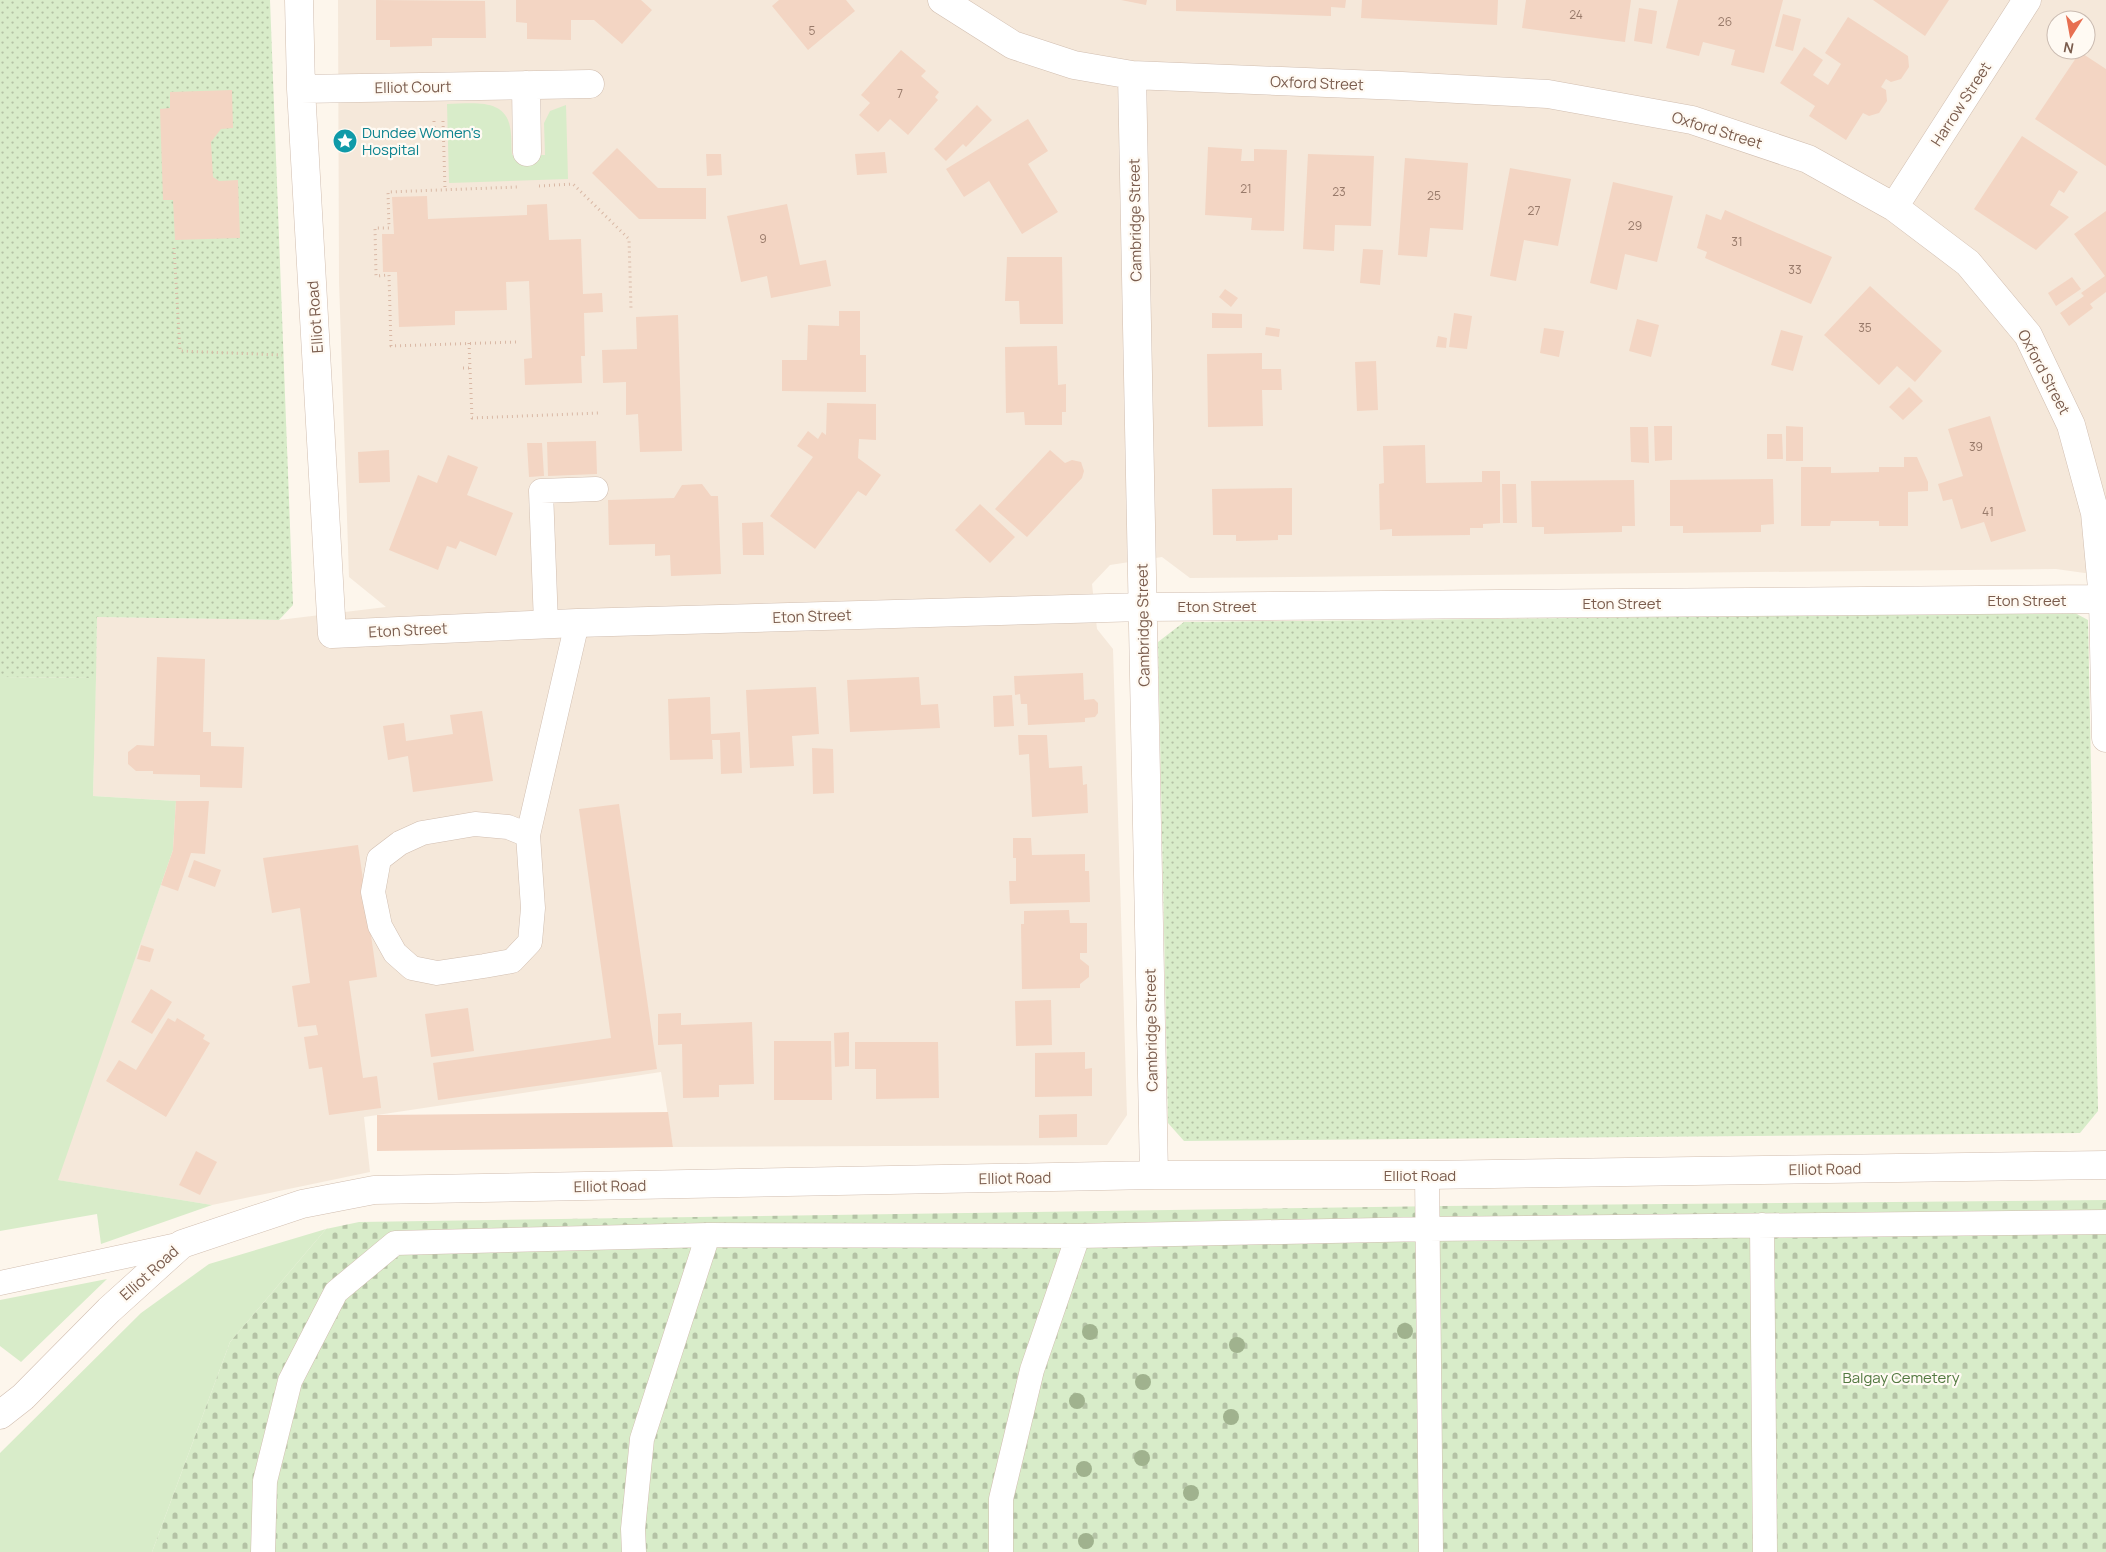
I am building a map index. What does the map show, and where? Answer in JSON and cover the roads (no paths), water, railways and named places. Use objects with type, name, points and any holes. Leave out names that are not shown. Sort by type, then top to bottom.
[{"type":"street","name":"Elliot Road","points":[[299,0],[301,89],[332,634]]},
{"type":"street","name":"Oxford Street","points":[[942,0],[1013,45],[1074,65],[1132,75],[1548,94],[1692,120],[1808,159],[1894,207],[1968,263],[2028,335],[2071,425],[2095,513],[2103,599],[2106,738]]},
{"type":"street","name":"Harrow Street","points":[[1894,207],[2027,0]]},
{"type":"street","name":"Cambridge Street","points":[[1132,75],[1154,1175]]},
{"type":"street","name":"Elliot Court","points":[[301,89],[590,84]]},
{"type":"street","points":[[526,85],[527,152]]},
{"type":"street","name":"Eton Street","points":[[332,634],[546,624],[1143,607],[2103,599]]},
{"type":"street","name":"Elliot Road","points":[[0,1415],[24,1397],[109,1310],[182,1244],[302,1204],[374,1190],[1154,1175],[1427,1175],[2106,1165]]},
{"type":"lane","points":[[546,624],[541,491],[596,489]]},
{"type":"lane","points":[[528,835],[508,827],[475,824],[422,833],[400,843],[379,859],[373,892],[380,926],[395,953],[412,968],[437,973],[512,961],[530,942],[533,908],[528,835],[577,623]]},
{"type":"lane","points":[[1427,1175],[1430,1552]]},
{"type":"lane","points":[[263,1552],[265,1481],[290,1381],[336,1292],[395,1243],[708,1235],[1078,1236],[1428,1229],[2106,1222]]},
{"type":"lane","points":[[1762,1225],[1765,1552]]},
{"type":"lane","points":[[634,1552],[633,1529],[642,1440],[708,1235]]},
{"type":"lane","points":[[1002,1552],[1001,1499],[1030,1379],[1078,1236]]},
{"type":"lane","points":[[0,1283],[182,1244]]},
{"type":"place","name":"Dundee Women's Hospital","points":[[345,141]]},
{"type":"park label","name":"Balgay Cemetery","points":[[1901,1377]]}]
